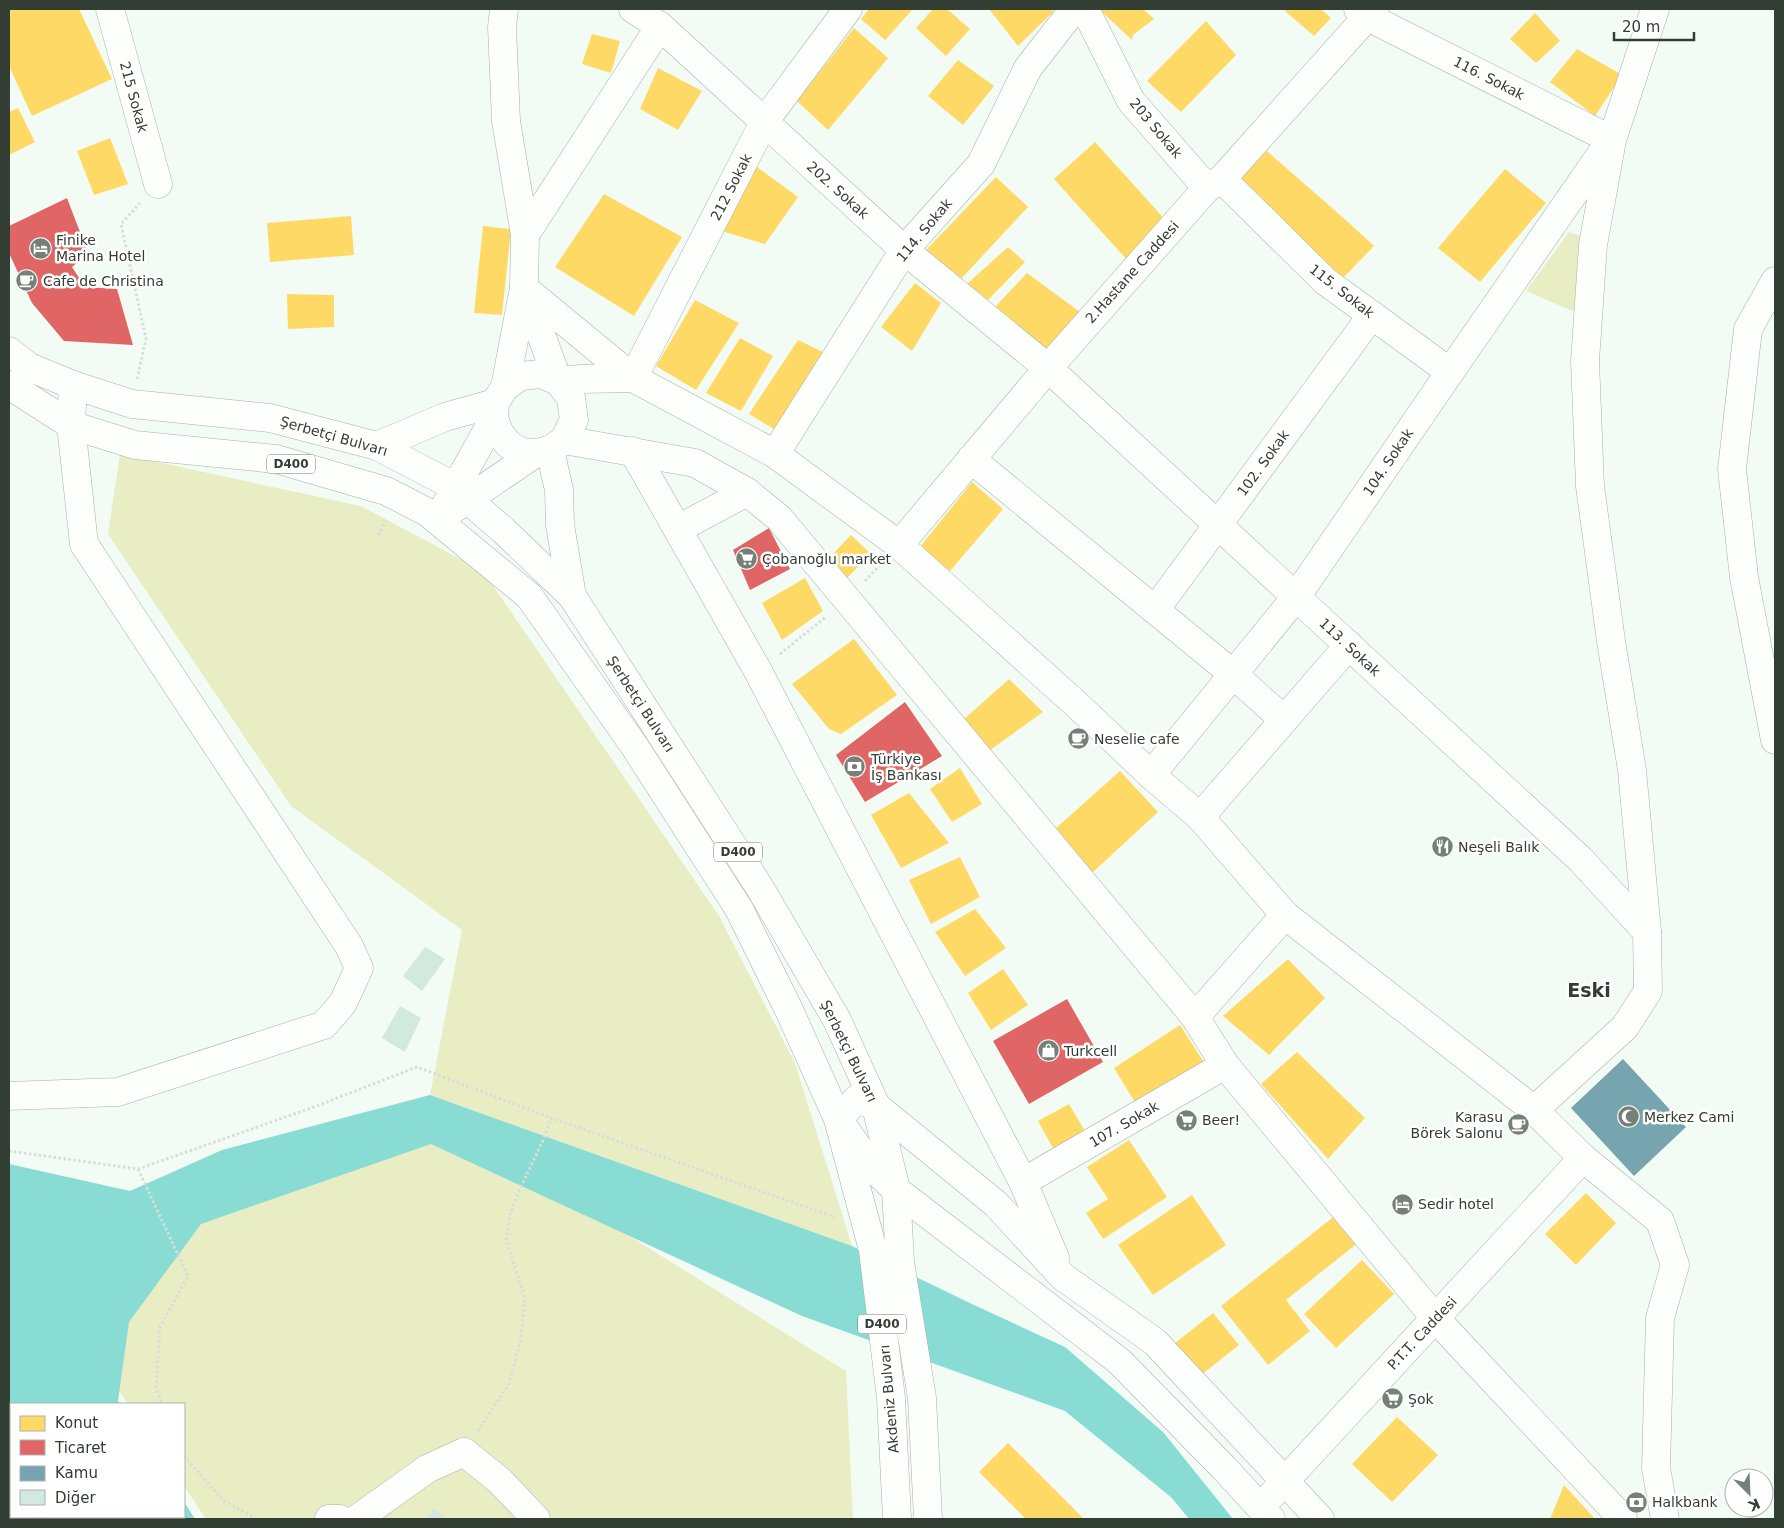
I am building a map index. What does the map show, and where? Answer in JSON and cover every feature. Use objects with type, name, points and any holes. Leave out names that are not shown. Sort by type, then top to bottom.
[{"type":"main road","name":"215 Sokak","points":[[110,9],[158,184]]},
{"type":"main road","points":[[461,495],[498,403],[524,288],[525,235],[506,121],[502,27],[504,9]]},
{"type":"main road","name":"202. Sokak","points":[[633,9],[660,26],[904,250],[1048,368]]},
{"type":"main road","name":"212 Sokak","points":[[633,378],[764,122],[848,9]]},
{"type":"main road","name":"114. Sokak","points":[[775,454],[904,250],[981,164],[1028,68],[1074,9]]},
{"type":"main road","name":"203 Sokak","points":[[1086,9],[1131,101],[1214,184]]},
{"type":"main road","points":[[1534,1110],[1624,1027],[1648,991],[1647,932],[1632,770],[1611,641],[1589,476],[1584,361],[1593,244],[1612,140],[1655,9]]},
{"type":"main road","name":"2.Hastane Caddesi","points":[[899,545],[1048,368],[1214,184],[1366,11]]},
{"type":"main road","name":"116. Sokak","points":[[1366,11],[1612,140]]},
{"type":"main road","points":[[525,235],[660,26]]},
{"type":"main road","name":"104. Sokak","points":[[1151,775],[1296,597],[1612,140]]},
{"type":"main road","name":"115. Sokak","points":[[1214,184],[1325,282],[1450,372]]},
{"type":"main road","points":[[1775,281],[1748,329],[1732,469],[1744,577],[1775,740]]},
{"type":"main road","points":[[524,288],[633,378],[775,454],[899,545],[1076,704],[1151,775],[1200,817],[1285,915],[1534,1110],[1583,1158],[1660,1221],[1675,1265],[1660,1318],[1656,1468],[1665,1519]]},
{"type":"main road","points":[[437,520],[461,495],[550,448],[574,420],[571,398],[558,381],[524,288]]},
{"type":"main road","name":"102. Sokak","points":[[1155,610],[1372,315]]},
{"type":"main road","name":"D400","points":[[9,351],[30,367],[73,386],[132,404]]},
{"type":"main road","name":"113. Sokak","points":[[1048,368],[1580,859],[1647,932]]},
{"type":"main road","points":[[377,446],[445,418],[498,403],[520,376],[540,374],[558,381],[633,378]]},
{"type":"main road","name":"D400","points":[[9,385],[71,424]]},
{"type":"main road","points":[[9,1096],[118,1092],[324,1025],[343,1002],[359,968],[349,946],[84,544],[71,424],[73,386]]},
{"type":"main road","points":[[498,403],[499,432],[508,444],[521,452],[550,448],[633,451],[695,463],[747,492],[779,518],[1195,1017],[1226,1065],[1436,1319],[1623,1519]]},
{"type":"main road","name":"Şerbetçi Bulvarı","points":[[132,404],[270,418],[377,446],[448,483],[503,530],[572,596],[760,888],[837,1020],[876,1106],[896,1190],[900,1262]]},
{"type":"main road","name":"Şerbetçi Bulvarı","points":[[71,424],[135,445],[276,459],[386,492],[427,512],[529,596],[635,747],[739,909],[789,1010],[838,1119],[871,1239]]},
{"type":"main road","points":[[550,448],[559,490],[560,525],[572,596]]},
{"type":"main road","points":[[633,451],[758,671],[1023,1182],[1063,1277]]},
{"type":"main road","points":[[971,459],[1233,674],[1284,720]]},
{"type":"main road","points":[[678,529],[747,492]]},
{"type":"main road","points":[[1200,817],[1348,646]]},
{"type":"main road","points":[[1195,1017],[1285,915]]},
{"type":"main road","name":"107. Sokak","points":[[1023,1182],[1226,1065]]},
{"type":"main road","points":[[1266,1513],[1119,1361],[896,1190],[872,1166],[838,1119],[857,1100],[876,1106],[996,1204],[1063,1277],[1155,1342],[1320,1519]]},
{"type":"main road","name":"P.T.T. Caddesi","points":[[1266,1513],[1285,1482],[1583,1158]]},
{"type":"main road","name":"Akdeniz Bulvarı","points":[[871,1239],[891,1398],[897,1519]]},
{"type":"main road","name":"Akdeniz Bulvarı","points":[[900,1262],[922,1398],[928,1519]]},
{"type":"main road","points":[[357,1519],[427,1468],[464,1452],[500,1481],[536,1519]]},
{"type":"main road","points":[[329,1519],[340,1519]]},
{"type":"path","points":[[132,404],[146,339],[121,224],[158,184]]},
{"type":"path","points":[[9,1151],[138,1169],[314,1107],[417,1067],[871,1239]]},
{"type":"path","points":[[464,1452],[509,1384],[521,1338],[525,1298],[506,1240],[510,1215],[518,1193],[545,1136],[551,1118]]},
{"type":"path","points":[[138,1169],[188,1276],[160,1327],[156,1387],[162,1403]]},
{"type":"path","points":[[185,1457],[224,1501],[257,1519]]},
{"type":"green space","points":[[1569,232],[1596,242],[1584,316],[1526,291]]},
{"type":"green space","points":[[120,454],[361,506],[483,571],[719,916],[795,1063],[852,1246],[430,1095],[462,930],[291,806],[108,534]]},
{"type":"green space","points":[[407,1136],[528,1173],[846,1371],[853,1519],[206,1519],[185,1488],[185,1403],[127,1403],[100,1364],[184,1203]]},
{"type":"water","points":[[430,1095],[852,1246],[1065,1347],[1163,1432],[1233,1519],[1189,1519],[1172,1498],[1065,1411],[802,1316],[431,1144],[201,1224],[129,1322],[118,1401],[119,1403],[10,1403],[10,1518],[185,1518],[185,1504],[195,1519],[9,1519],[9,1164],[130,1191],[222,1150]]},
{"type":"building: Konut","points":[[9,9],[79,9],[112,79],[32,116],[9,66]]},
{"type":"building: Konut","points":[[869,9],[913,9],[885,40],[861,19]]},
{"type":"building: Konut","points":[[933,9],[947,9],[970,29],[946,56],[916,28]]},
{"type":"building: Konut","points":[[989,9],[1051,9],[1053,12],[1018,46]]},
{"type":"building: Konut","points":[[1143,9],[1154,19],[1133,35],[1132,40],[1100,10]]},
{"type":"building: Konut","points":[[1287,9],[1321,9],[1331,18],[1314,36],[1285,11]]},
{"type":"building: Konut","points":[[1535,13],[1560,41],[1536,63],[1510,39]]},
{"type":"building: Konut","points":[[1206,21],[1236,55],[1181,112],[1147,81]]},
{"type":"building: Konut","points":[[854,28],[888,58],[828,130],[797,101]]},
{"type":"building: Konut","points":[[592,34],[620,41],[611,73],[582,64]]},
{"type":"building: Konut","points":[[1577,49],[1622,75],[1595,116],[1550,82]]},
{"type":"building: Konut","points":[[958,60],[994,86],[963,125],[928,96]]},
{"type":"building: Konut","points":[[658,68],[702,91],[678,130],[640,109]]},
{"type":"building: Konut","points":[[18,108],[35,142],[9,155],[9,112]]},
{"type":"building: Konut","points":[[110,138],[128,184],[94,195],[77,151]]},
{"type":"building: Konut","points":[[1095,142],[1169,224],[1128,261],[1054,179]]},
{"type":"building: Konut","points":[[1267,151],[1374,246],[1343,278],[1238,178]]},
{"type":"building: Konut","points":[[754,165],[798,197],[765,244],[718,230]]},
{"type":"building: Konut","points":[[1505,169],[1546,203],[1480,282],[1438,248]]},
{"type":"building: Konut","points":[[996,177],[1028,207],[959,281],[926,250]]},
{"type":"building: Konut","points":[[604,194],[682,237],[634,316],[555,267]]},
{"type":"building: Konut","points":[[351,216],[354,255],[270,262],[267,223]]},
{"type":"building: Konut","points":[[483,226],[511,229],[502,315],[474,313]]},
{"type":"building: Konut","points":[[1008,247],[1025,262],[986,302],[967,284]]},
{"type":"building: Konut","points":[[1027,273],[1080,312],[1044,352],[995,307]]},
{"type":"building: Konut","points":[[915,283],[941,303],[912,351],[881,327]]},
{"type":"building: Konut","points":[[287,294],[334,295],[334,327],[288,329]]},
{"type":"building: Konut","points":[[695,300],[739,323],[696,390],[656,366]]},
{"type":"building: Konut","points":[[740,338],[773,356],[741,411],[706,393]]},
{"type":"building: Konut","points":[[798,340],[825,353],[777,431],[749,414]]},
{"type":"building: Konut","points":[[972,482],[1003,509],[950,571],[920,547]]},
{"type":"building: Konut","points":[[851,535],[871,554],[845,580],[827,560]]},
{"type":"building: Konut","points":[[805,578],[823,611],[782,640],[762,603]]},
{"type":"building: Konut","points":[[854,639],[897,695],[841,734],[829,729],[792,684]]},
{"type":"building: Konut","points":[[1009,679],[1043,712],[986,753],[962,721]]},
{"type":"building: Konut","points":[[960,768],[982,804],[952,822],[930,789]]},
{"type":"building: Konut","points":[[1120,771],[1158,812],[1092,873],[1055,829]]},
{"type":"building: Konut","points":[[909,793],[949,843],[901,868],[871,815]]},
{"type":"building: Konut","points":[[960,857],[980,897],[931,924],[909,880]]},
{"type":"building: Konut","points":[[975,909],[1006,948],[965,976],[935,932]]},
{"type":"building: Konut","points":[[1288,959],[1325,998],[1269,1055],[1223,1016]]},
{"type":"building: Konut","points":[[1003,969],[1028,1005],[991,1030],[968,993]]},
{"type":"building: Konut","points":[[1180,1025],[1205,1064],[1136,1104],[1114,1068]]},
{"type":"building: Konut","points":[[1297,1052],[1365,1118],[1328,1159],[1261,1084]]},
{"type":"building: Konut","points":[[1069,1104],[1086,1133],[1054,1150],[1038,1121]]},
{"type":"building: Konut","points":[[1129,1140],[1167,1197],[1103,1239],[1086,1213],[1108,1199],[1087,1167]]},
{"type":"building: Konut","points":[[1586,1193],[1616,1223],[1576,1265],[1545,1234]]},
{"type":"building: Konut","points":[[1192,1195],[1226,1245],[1153,1295],[1118,1245]]},
{"type":"building: Konut","points":[[1337,1214],[1359,1242],[1286,1300],[1310,1331],[1268,1365],[1221,1306]]},
{"type":"building: Konut","points":[[1362,1260],[1394,1294],[1336,1348],[1304,1314]]},
{"type":"building: Konut","points":[[1213,1313],[1239,1345],[1196,1379],[1170,1347]]},
{"type":"building: Konut","points":[[1397,1417],[1438,1455],[1392,1502],[1352,1464]]},
{"type":"building: Konut","points":[[1008,1443],[1084,1519],[1026,1519],[979,1472]]},
{"type":"building: Konut","points":[[1564,1485],[1595,1519],[1550,1519]]},
{"type":"building: Ticaret","points":[[67,198],[88,253],[72,267],[85,287],[117,289],[133,345],[64,341],[32,303],[9,253],[9,226]]},
{"type":"building: Ticaret","points":[[769,528],[790,569],[750,590],[733,550]]},
{"type":"building: Ticaret","points":[[905,702],[942,756],[865,802],[836,755]]},
{"type":"building: Ticaret","points":[[1067,999],[1103,1062],[1029,1104],[993,1041]]},
{"type":"building: Kamu","name":"Merkez Cami","points":[[1623,1059],[1686,1127],[1634,1176],[1571,1108]]},
{"type":"building: Diğer","points":[[425,947],[445,959],[422,991],[403,976]]},
{"type":"building: Diğer","points":[[400,1006],[421,1018],[405,1052],[382,1038]]},
{"type":"building: Diğer","points":[[434,1509],[447,1519],[426,1519]]},
{"type":"place","name":"Finike Marina Hotel","points":[[40,248]]},
{"type":"place","name":"Cafe de Christina","points":[[27,281]]},
{"type":"place","name":"Çobanoğlu market","points":[[746,559]]},
{"type":"place","name":"Neselie cafe","points":[[1078,739]]},
{"type":"place","name":"Türkiye İş Bankası","points":[[855,767]]},
{"type":"place","name":"Neşeli Balık","points":[[1442,847]]},
{"type":"place","name":"Turkcell","points":[[1048,1051]]},
{"type":"place","name":"Merkez Cami","points":[[1628,1117]]},
{"type":"place","name":"Beer!","points":[[1186,1120]]},
{"type":"place","name":"Karasu Börek Salonu","points":[[1519,1125]]},
{"type":"place","name":"Sedir hotel","points":[[1402,1204]]},
{"type":"place","name":"Şok","points":[[1392,1399]]},
{"type":"place","name":"Halkbank","points":[[1636,1502]]},
{"type":"district","name":"Eski","points":[[1589,990]]}]
